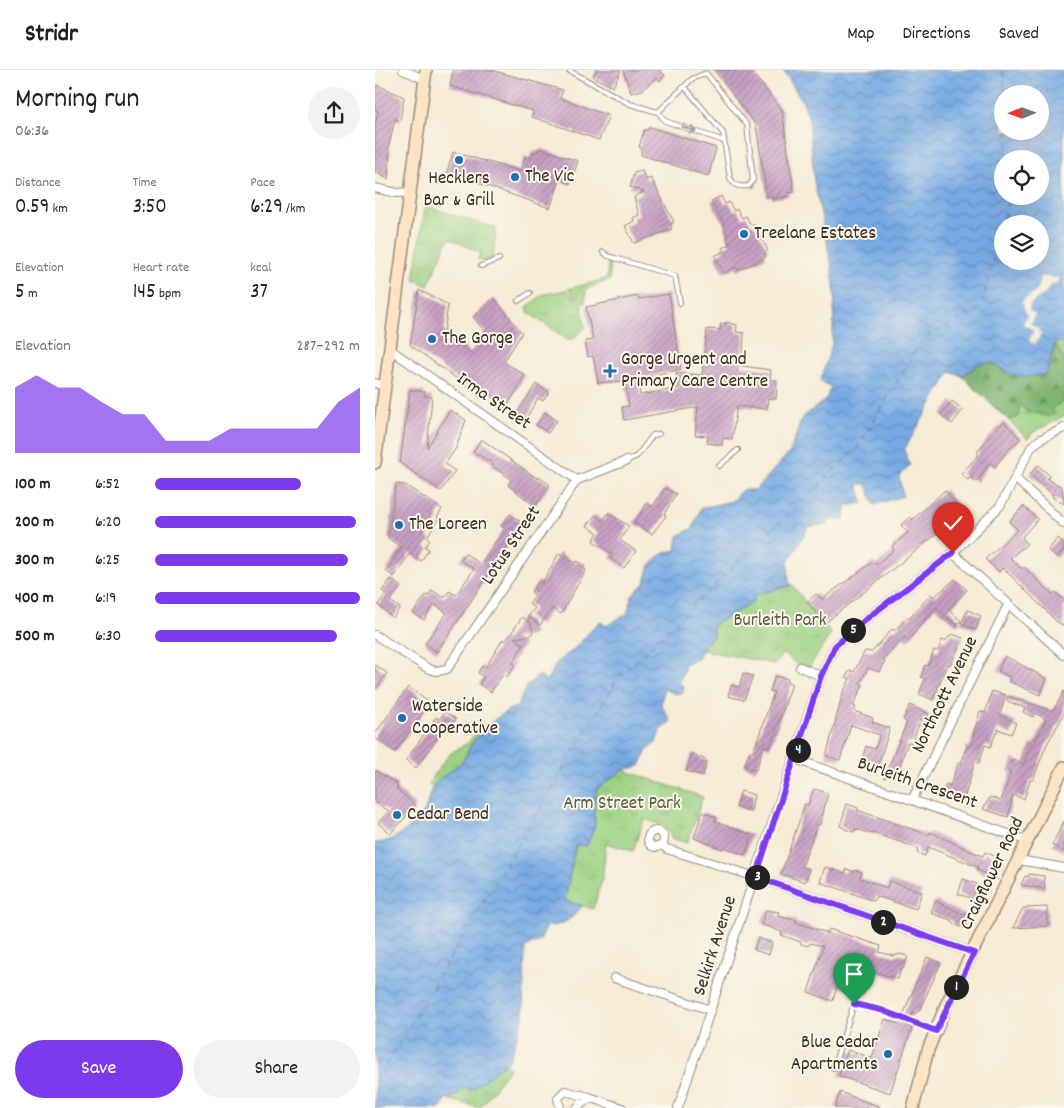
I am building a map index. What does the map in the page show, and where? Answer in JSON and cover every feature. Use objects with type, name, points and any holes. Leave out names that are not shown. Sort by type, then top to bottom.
[{"type":"main road","points":[[375,463],[380,385],[391,350],[425,74]]},
{"type":"main road","name":"Craigflower Road","points":[[913,1108],[928,1050],[936,1031],[1064,767]]},
{"type":"street","points":[[403,70],[425,74]]},
{"type":"street","points":[[375,188],[397,193],[411,192]]},
{"type":"street","name":"Irma Street","points":[[391,350],[577,480]]},
{"type":"street","name":"Selkirk Avenue","points":[[679,1108],[821,676],[835,646],[866,619],[953,553],[1000,506],[1033,446],[1041,439],[1064,428]]},
{"type":"street","points":[[577,480],[626,461]]},
{"type":"street","points":[[1015,478],[1064,524]]},
{"type":"street","name":"Lotus Street","points":[[375,635],[429,669],[442,671],[451,665],[577,480]]},
{"type":"street","points":[[953,553],[1064,655]]},
{"type":"street","name":"Northcott Avenue","points":[[912,800],[1009,605]]},
{"type":"street","points":[[800,667],[821,676]]},
{"type":"street","name":"Burleith Crescent","points":[[795,758],[1029,841]]},
{"type":"street","points":[[663,845],[667,849],[756,877],[974,953]]},
{"type":"street","points":[[1019,860],[1064,868]]},
{"type":"street","points":[[614,978],[711,1010]]},
{"type":"street","points":[[560,1108],[558,1098],[565,1091],[621,1108]]},
{"type":"street","points":[[577,1108],[589,1097]]},
{"type":"lane","points":[[568,70],[630,104],[658,112],[665,121],[724,142]]},
{"type":"lane","points":[[658,112],[685,86],[698,75],[706,73],[747,124],[753,180],[749,186],[741,187],[733,184],[730,178],[723,133],[685,86]]},
{"type":"lane","points":[[603,252],[608,256],[675,276],[680,303]]},
{"type":"lane","points":[[481,266],[499,259]]},
{"type":"lane","points":[[518,301],[530,293]]},
{"type":"lane","points":[[626,461],[637,456],[653,435],[659,434]]},
{"type":"lane","points":[[719,466],[738,450]]},
{"type":"lane","points":[[833,1068],[854,1004],[881,1010],[936,1031]]},
{"type":"green space","points":[[425,206],[496,228],[493,258],[486,261],[478,259],[481,253],[449,238],[428,286],[414,280]]},
{"type":"green space","points":[[608,258],[610,260],[610,280],[586,289],[585,304],[568,289],[605,279],[607,276]]},
{"type":"green space","points":[[566,290],[582,304],[585,328],[573,339],[568,340],[529,313],[527,307],[542,295]]},
{"type":"green space","points":[[1064,341],[1064,416],[1032,433],[1028,439],[962,376],[979,364],[993,363],[1005,372],[1051,354],[1055,343]]},
{"type":"green space","points":[[1055,343],[1064,360],[1064,388],[1061,389],[1063,401],[1053,408],[1054,413],[1048,417],[1037,413],[1028,413],[1020,404],[1018,417],[1008,420],[962,376],[981,363],[993,364],[1005,372],[1046,375]]},
{"type":"green space","name":"Burleith Park","points":[[792,585],[831,633],[810,666],[798,665],[783,653],[775,664],[702,650],[713,636],[713,625],[752,603],[755,595]]},
{"type":"green space","points":[[482,724],[488,728],[473,742],[462,762],[433,787],[429,784],[451,753],[468,743]]},
{"type":"green space","name":"Arm Street Park","points":[[623,770],[703,797],[687,843],[671,838],[664,827],[644,819],[633,851],[606,843],[602,880],[593,909],[564,900],[576,844],[587,846],[595,825],[594,806],[597,789]]},
{"type":"green space","points":[[504,1064],[510,1067],[480,1108],[448,1099],[457,1095],[460,1090],[472,1089]]},
{"type":"water","points":[[783,70],[1064,70],[1064,341],[1055,343],[1046,374],[1018,376],[1006,372],[993,363],[979,364],[962,376],[950,372],[904,450],[910,465],[899,476],[903,496],[874,505],[867,484],[858,484],[863,503],[847,506],[844,520],[830,520],[828,525],[809,526],[788,562],[789,583],[792,585],[755,595],[752,603],[713,625],[713,636],[704,645],[698,659],[686,663],[679,683],[684,686],[683,692],[676,694],[664,689],[661,704],[671,721],[660,730],[656,743],[647,750],[640,766],[623,770],[597,789],[594,806],[595,825],[587,846],[576,845],[565,900],[582,906],[567,921],[558,925],[547,926],[540,941],[525,947],[523,1020],[509,1060],[472,1090],[465,1088],[460,1090],[458,1095],[445,1099],[441,1108],[375,1108],[375,843],[395,837],[408,829],[419,818],[425,810],[435,784],[463,760],[481,732],[499,716],[517,707],[527,685],[540,675],[546,681],[558,661],[572,651],[600,621],[606,626],[627,614],[632,596],[645,582],[650,565],[663,553],[676,550],[678,536],[693,528],[701,508],[732,501],[742,490],[755,490],[790,452],[802,418],[826,399],[831,387],[820,381],[832,344],[835,295],[831,262],[814,181],[809,119],[803,102]]},
{"type":"pier","points":[[1041,276],[1058,278],[1059,283],[1051,285],[1043,295],[1030,304],[1029,311],[1035,314],[1030,324],[1039,329],[1038,332],[1042,333],[1035,344],[1029,341],[1034,330],[1023,324],[1027,316],[1022,301],[1036,292]]},
{"type":"building","points":[[453,70],[491,70],[563,90],[560,98],[609,116],[599,140],[532,117],[533,111],[450,86]]},
{"type":"building","points":[[596,70],[621,70],[613,87],[593,77]]},
{"type":"building","points":[[623,70],[659,70],[665,75],[660,81],[657,78],[642,90],[631,93]]},
{"type":"building","points":[[714,70],[750,70],[782,110],[794,192],[788,193],[789,196],[772,199],[771,196],[767,197],[756,125]]},
{"type":"building","points":[[375,84],[404,97],[400,121],[395,119],[388,150],[390,151],[388,179],[375,172],[375,125],[378,111],[375,109]]},
{"type":"building","points":[[649,127],[716,148],[708,176],[641,155],[641,148],[639,147],[644,130],[648,130]]},
{"type":"building","name":"The Vic","points":[[542,149],[578,161],[570,184],[560,180],[550,208],[447,172],[453,152],[520,171],[525,157],[530,158],[532,153]]},
{"type":"building","points":[[642,171],[646,180],[651,178],[674,222],[670,224],[672,229],[634,243],[625,226],[634,221],[633,218],[639,215],[634,197],[644,192],[630,187],[634,173]]},
{"type":"building","name":"Treelane Estates","points":[[721,196],[725,204],[729,202],[734,211],[737,209],[742,218],[746,216],[751,225],[753,224],[768,250],[764,253],[766,257],[757,262],[738,270],[736,267],[724,273],[715,256],[724,251],[722,248],[730,244],[726,237],[728,236],[725,226],[711,201]]},
{"type":"building","name":"The Gorge","points":[[419,290],[448,305],[444,332],[471,353],[485,332],[473,317],[494,298],[522,333],[504,362],[525,375],[508,405],[486,391],[482,397],[410,345]]},
{"type":"building","points":[[669,294],[681,369],[637,379],[640,395],[679,388],[676,373],[702,375],[707,329],[720,330],[721,323],[726,324],[726,322],[737,325],[736,332],[744,333],[742,366],[771,370],[770,380],[777,380],[776,399],[768,398],[767,409],[737,406],[732,439],[723,438],[722,445],[707,443],[708,436],[695,435],[698,407],[624,420],[622,407],[629,406],[625,381],[598,383],[593,356],[588,357],[585,341],[593,340],[586,307],[638,296],[639,299]]},
{"type":"building","points":[[536,384],[549,392],[543,401],[538,398],[526,418],[517,413]]},
{"type":"building","points":[[410,390],[425,392],[424,396],[432,397],[427,448],[450,410],[466,420],[456,448],[445,464],[455,471],[441,491],[400,463]]},
{"type":"building","points":[[952,401],[963,410],[952,424],[941,415]]},
{"type":"building","points":[[545,412],[557,421],[548,433],[536,425]]},
{"type":"building","points":[[1004,422],[1021,439],[1009,449],[995,467],[990,463],[977,482],[971,477],[968,480],[961,474],[979,454],[977,452],[990,436]]},
{"type":"building","points":[[481,439],[538,479],[539,477],[550,485],[535,506],[508,485],[511,479],[491,465],[493,463],[473,452]]},
{"type":"building","points":[[1038,465],[1050,476],[1047,479],[1062,487],[1064,504],[1052,497],[1053,495],[1030,474]]},
{"type":"building","name":"The Loreen","points":[[396,484],[405,485],[442,509],[437,517],[439,518],[427,537],[430,540],[425,547],[429,549],[421,561],[410,553],[394,577],[386,571],[402,548],[388,538]]},
{"type":"building","points":[[665,488],[676,494],[664,514],[666,516],[652,534],[634,523],[647,503],[652,507]]},
{"type":"building","points":[[945,490],[961,510],[945,523],[947,526],[825,623],[807,602],[816,594],[822,599],[873,562],[876,565],[894,550],[892,546],[908,533],[901,525],[910,517],[912,520]]},
{"type":"building","points":[[1023,506],[1038,519],[1022,537],[1027,544],[1010,558],[1022,569],[1024,567],[1053,595],[1055,592],[1064,600],[1064,626],[1056,621],[1003,568],[999,572],[985,559],[1018,530],[1009,522]]},
{"type":"building","points":[[608,513],[629,526],[620,540],[636,551],[624,568],[610,558],[612,554],[593,541],[598,533],[587,526],[595,515],[603,521]]},
{"type":"building","points":[[510,514],[523,523],[437,652],[425,643],[447,613],[434,604],[424,620],[413,613],[432,590],[442,597],[445,597],[449,591],[456,595],[474,569],[460,560],[465,553],[480,564],[505,528],[501,526]]},
{"type":"building","points":[[1058,538],[1064,543],[1064,550],[1057,558],[1048,550]]},
{"type":"building","points":[[559,553],[575,563],[577,561],[585,565],[583,568],[586,570],[561,614],[552,608],[540,625],[528,617],[535,608],[529,604],[535,595],[531,592],[539,581],[542,583]]},
{"type":"building","points":[[391,579],[401,587],[390,601],[400,608],[393,618],[378,605],[386,594],[382,591]]},
{"type":"building","points":[[955,579],[967,590],[949,610],[961,621],[957,625],[935,607],[908,641],[904,637],[883,660],[885,661],[879,672],[868,668],[860,683],[863,685],[853,706],[856,707],[854,711],[873,718],[872,722],[890,728],[876,772],[869,769],[870,765],[861,762],[866,746],[875,749],[880,735],[851,725],[840,760],[826,756],[843,693],[850,679],[846,677],[850,670],[854,672],[865,651],[872,652],[892,629],[894,631],[907,617],[909,619],[931,594],[934,597]]},
{"type":"building","points":[[968,610],[981,616],[976,630],[961,623]]},
{"type":"building","points":[[522,617],[530,622],[533,632],[530,636],[514,638],[524,645],[512,663],[515,664],[507,677],[503,674],[491,692],[479,684],[484,677],[478,673],[482,666],[485,668],[503,639],[505,641]]},
{"type":"building","points":[[952,634],[963,638],[950,665],[947,664],[933,700],[919,694],[925,679],[921,677],[925,665],[928,666],[934,650],[938,651],[942,640],[945,641]]},
{"type":"building","points":[[1005,656],[1047,679],[1040,695],[1010,682],[1011,678],[998,671]]},
{"type":"building","points":[[375,665],[387,673],[375,690]]},
{"type":"building","points":[[743,673],[753,676],[744,700],[728,696],[731,685],[739,687]]},
{"type":"building","points":[[775,676],[788,679],[787,682],[792,684],[770,748],[764,745],[756,770],[744,766],[750,751],[753,752],[762,727],[774,692],[770,691]]},
{"type":"building","name":"Waterside Cooperative","points":[[408,687],[430,703],[395,752],[375,738],[375,734]]},
{"type":"building","points":[[992,691],[1006,695],[1000,715],[1016,723],[1011,734],[998,729],[990,747],[985,745],[979,763],[975,762],[963,802],[942,795],[946,784],[950,786],[958,763],[961,764],[967,746],[970,747],[980,711],[985,713]]},
{"type":"building","points":[[1064,691],[1064,714],[1046,746],[1033,780],[1030,780],[1024,799],[1013,795],[1008,817],[983,809],[990,797],[1001,801],[1011,772],[1008,771],[1013,759],[1024,764],[1031,744],[1034,745],[1046,719],[1035,713],[1033,717],[1023,712],[1025,708],[1007,701],[1008,696],[1050,710],[1054,709]]},
{"type":"building","points":[[910,705],[929,714],[923,726],[919,724],[912,743],[908,742],[897,773],[884,778],[907,722],[903,720]]},
{"type":"building","points":[[445,712],[456,719],[450,728],[446,726],[416,768],[406,760],[436,717],[439,719]]},
{"type":"building","points":[[692,753],[707,761],[703,776],[686,771]]},
{"type":"building","points":[[375,770],[397,784],[397,789],[416,806],[390,834],[378,823],[389,811],[375,802]]},
{"type":"building","points":[[814,789],[828,793],[820,825],[817,824],[802,867],[809,869],[805,882],[781,874],[805,804],[808,805]]},
{"type":"building","points":[[741,791],[754,795],[751,811],[736,807]]},
{"type":"building","points":[[847,804],[858,808],[857,810],[929,835],[930,832],[983,856],[985,852],[999,858],[991,876],[977,870],[978,867],[928,847],[925,856],[917,853],[918,848],[873,833],[855,829],[854,832],[847,830],[840,826]]},
{"type":"building","points":[[702,812],[716,817],[715,821],[752,835],[745,855],[723,847],[722,849],[694,838]]},
{"type":"building","points":[[1064,821],[1064,852],[1052,845]]},
{"type":"building","points":[[825,867],[845,873],[847,869],[854,872],[855,870],[862,872],[860,878],[887,888],[889,881],[922,892],[916,909],[876,896],[874,901],[820,882]]},
{"type":"building","points":[[1029,874],[1044,876],[1045,889],[1021,885],[1025,876],[1028,877]]},
{"type":"building","points":[[963,879],[977,884],[973,899],[958,894]]},
{"type":"building","points":[[935,901],[968,916],[964,928],[954,924],[951,920],[931,913]]},
{"type":"building","points":[[1047,907],[1048,926],[1013,928],[1023,908]]},
{"type":"building","points":[[766,910],[779,912],[777,916],[796,920],[795,922],[828,933],[829,929],[881,946],[879,952],[894,956],[900,954],[908,956],[898,979],[872,971],[863,995],[837,986],[833,1001],[808,992],[823,946],[810,943],[808,946],[801,944],[801,942],[781,935],[782,932],[761,924]]},
{"type":"building","points":[[758,938],[772,943],[769,955],[754,950]]},
{"type":"building","points":[[927,957],[941,963],[920,1009],[917,1013],[913,1012],[911,1018],[903,1015]]},
{"type":"building","name":"Blue Cedar Apartments","points":[[885,1019],[900,1024],[901,1022],[912,1028],[890,1093],[839,1076],[848,1050],[872,1058]]},
{"type":"building","points":[[840,1092],[880,1107],[880,1108],[835,1108]]},
{"type":"ferry route","points":[[1003,70],[1004,85]]},
{"type":"ferry route","points":[[1007,140],[1008,150]]},
{"type":"ferry route","points":[[375,1083],[618,678],[858,447],[923,339],[981,307],[1007,205]]},
{"type":"place","name":"Hecklers Bar & Grill","points":[[459,160]]},
{"type":"place","name":"The Vic","points":[[515,177]]},
{"type":"place","name":"Treelane Estates","points":[[744,234]]},
{"type":"place","name":"The Gorge","points":[[432,339]]},
{"type":"place","name":"Gorge Urgent and Primary Care Centre","points":[[610,371]]},
{"type":"place","name":"The Loreen","points":[[399,525]]},
{"type":"place","name":"Waterside Cooperative","points":[[402,718]]},
{"type":"place","name":"Cedar Bend","points":[[397,815]]},
{"type":"place","name":"Blue Cedar Apartments","points":[[888,1054]]},
{"type":"route","points":[[854,1004],[861,1004],[881,1010],[936,1031],[946,1005],[974,953],[756,877],[821,676],[835,646],[866,619],[953,553]]}]
